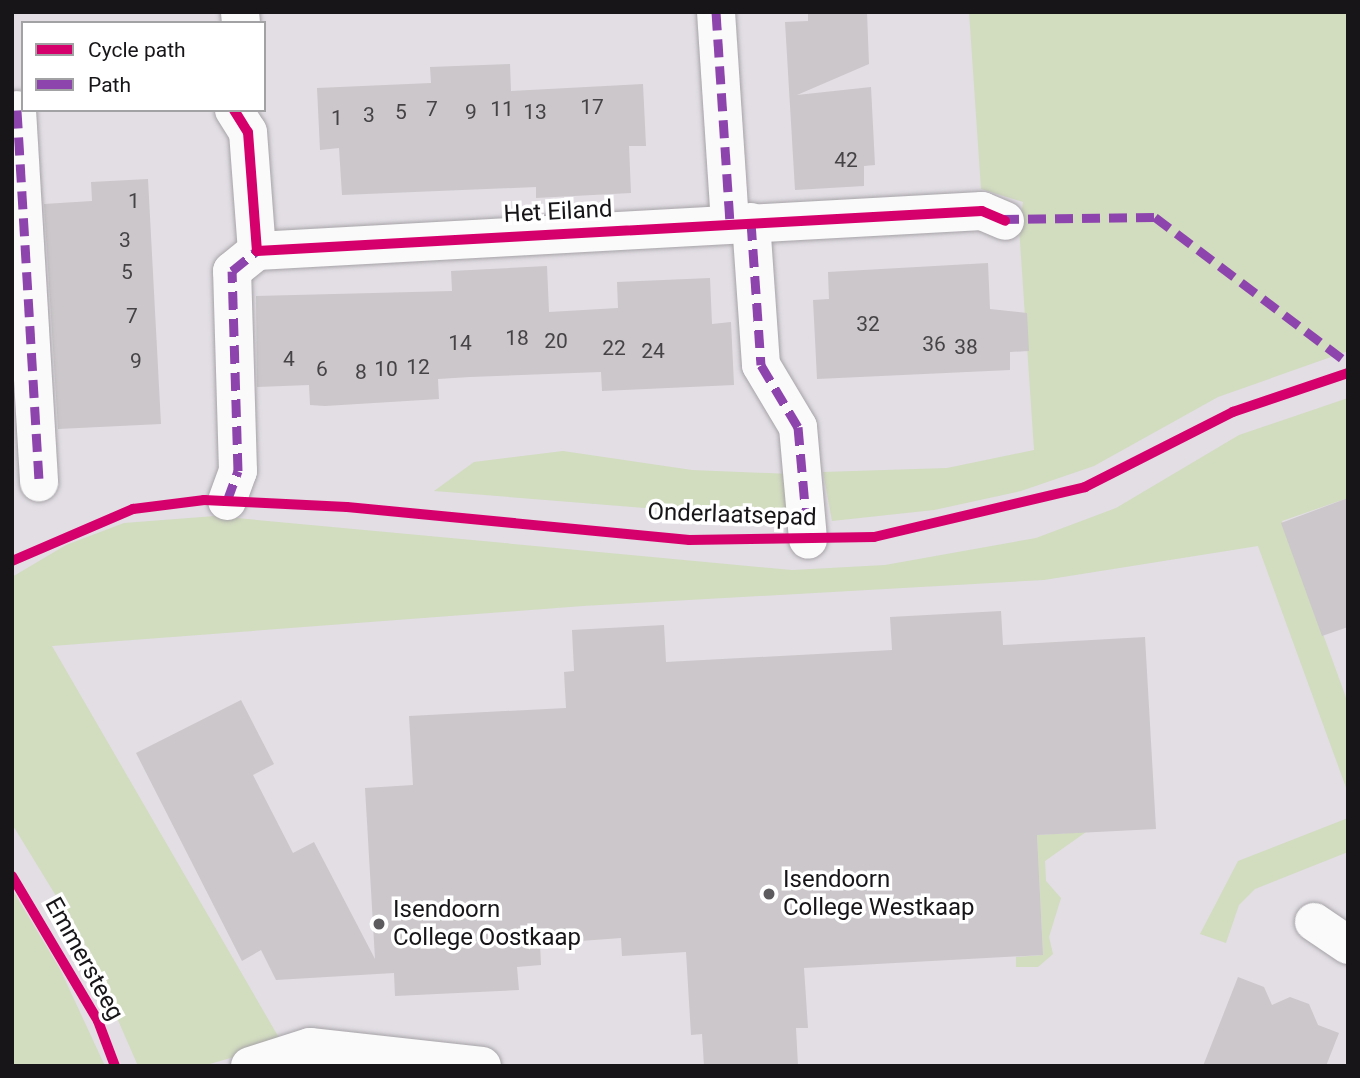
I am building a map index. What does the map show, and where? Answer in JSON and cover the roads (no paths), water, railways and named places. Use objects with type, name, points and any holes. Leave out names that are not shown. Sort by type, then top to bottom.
[{"type":"street","points":[[716,12],[761,365],[798,426],[808,540]]},
{"type":"street","points":[[17,110],[39,482]]},
{"type":"street","points":[[227,502],[238,471],[232,271],[257,251],[248,132],[235,112]]},
{"type":"street","name":"Het Eiland","points":[[257,251],[982,211],[1005,221]]},
{"type":"street","points":[[1314,922],[1348,946]]},
{"type":"street","points":[[250,1066],[310,1047],[482,1066]]},
{"type":"place","name":"Isendoorn College Westkaap","points":[[769,894]]},
{"type":"place","name":"Isendoorn College Oostkaap","points":[[379,924]]}]
